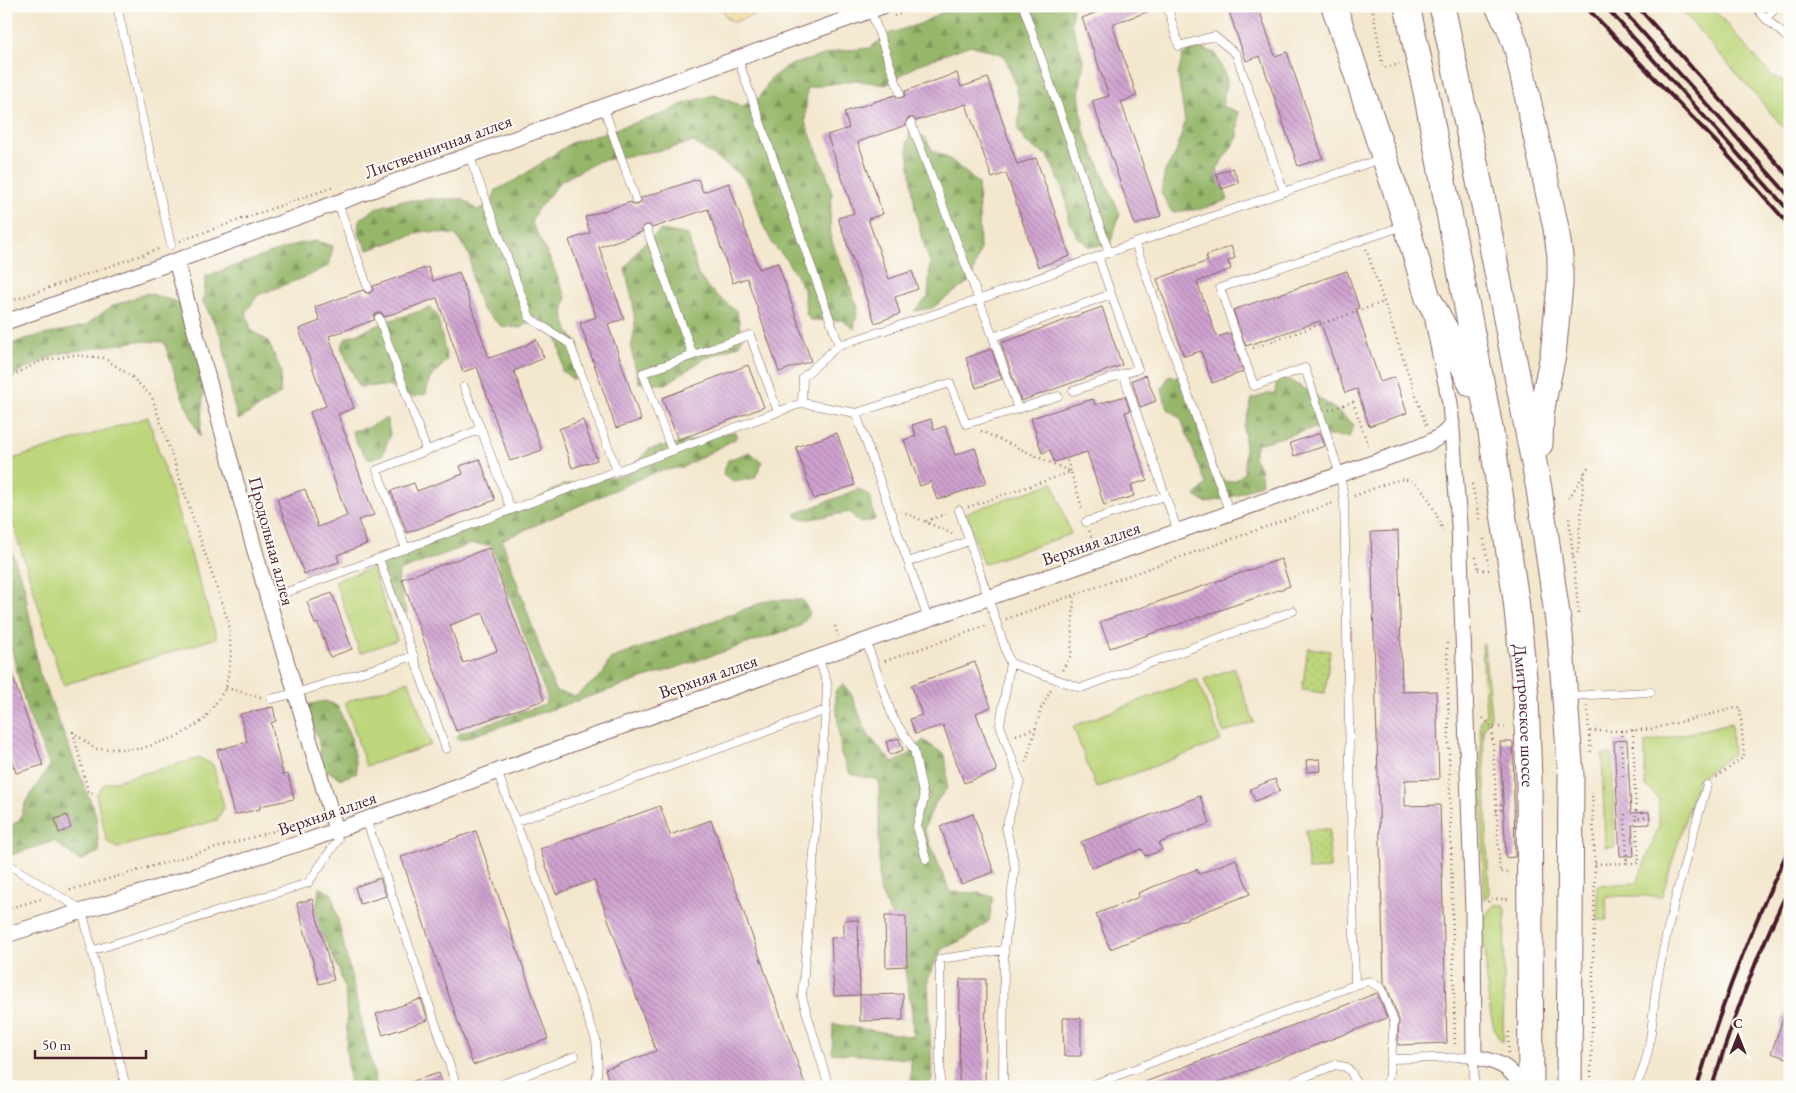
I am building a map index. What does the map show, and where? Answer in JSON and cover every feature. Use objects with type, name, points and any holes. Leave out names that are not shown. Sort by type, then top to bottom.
[{"type":"main road","points":[[1334,6],[1385,158],[1428,298],[1454,344],[1491,432]]},
{"type":"main road","name":"Дмитровское шоссе","points":[[1407,6],[1426,92],[1491,432],[1516,600],[1526,697],[1529,789],[1531,1087]]},
{"type":"main road","points":[[1442,6],[1464,104],[1538,489],[1560,635],[1571,775],[1569,1087]]},
{"type":"main road","points":[[1498,6],[1517,49],[1556,228],[1560,256],[1560,285],[1554,355],[1541,415],[1538,489]]},
{"type":"street","name":"Лиственничная аллея","points":[[6,322],[877,8]]},
{"type":"street","name":"Продольная аллея","points":[[176,261],[268,599],[336,830]]},
{"type":"street","points":[[1428,298],[1450,403],[1455,455],[1472,900],[1474,1056],[1495,1061],[1505,1066],[1518,1080],[1520,1087]]},
{"type":"street","name":"Верхняя аллея","points":[[6,935],[308,841],[497,771],[818,657],[1340,475],[1420,439],[1442,434],[1448,430],[1452,423]]},
{"type":"street","name":"Верхняя аллея","points":[[1420,439],[1455,455]]},
{"type":"lane","points":[[118,6],[171,245]]},
{"type":"lane","points":[[1023,6],[1109,252]]},
{"type":"lane","points":[[1167,6],[1179,46],[1214,36],[1236,54],[1284,192]]},
{"type":"lane","points":[[1755,6],[1766,19],[1788,36]]},
{"type":"lane","points":[[1766,19],[1777,6]]},
{"type":"lane","points":[[877,8],[900,93]]},
{"type":"lane","points":[[738,58],[839,344]]},
{"type":"lane","points":[[603,106],[636,200]]},
{"type":"lane","points":[[911,123],[1018,409]]},
{"type":"lane","points":[[469,155],[530,318],[570,344],[617,471]]},
{"type":"lane","points":[[802,403],[804,377],[839,344],[978,300],[1109,252],[1385,158]]},
{"type":"lane","points":[[338,203],[368,288]]},
{"type":"lane","points":[[1355,985],[1344,499],[1340,475],[1304,368],[1254,386],[1220,288],[1406,225]]},
{"type":"lane","points":[[647,230],[693,355]]},
{"type":"lane","points":[[1135,243],[1230,514]]},
{"type":"lane","points":[[1073,391],[1138,369],[1098,256]]},
{"type":"lane","points":[[992,337],[1111,294]]},
{"type":"lane","points":[[379,318],[426,449]]},
{"type":"lane","points":[[672,451],[643,373],[750,335],[778,412]]},
{"type":"lane","points":[[1123,374],[1178,532]]},
{"type":"lane","points":[[268,599],[802,403],[856,413],[950,383],[966,424],[1058,396]]},
{"type":"lane","points":[[464,387],[511,510]]},
{"type":"lane","points":[[856,413],[928,619]]},
{"type":"lane","points":[[406,549],[377,470],[426,449],[481,429]]},
{"type":"lane","points":[[1086,522],[1165,496]]},
{"type":"lane","points":[[959,510],[1010,663],[1000,725],[1020,781],[1006,827],[1015,868],[1004,950],[1003,1087]]},
{"type":"lane","points":[[908,562],[970,541]]},
{"type":"lane","points":[[379,558],[446,749]]},
{"type":"lane","points":[[1010,663],[1081,688],[1293,611]]},
{"type":"lane","points":[[866,641],[893,718],[914,750],[924,799],[917,826],[926,860]]},
{"type":"lane","points":[[271,699],[414,656]]},
{"type":"lane","points":[[818,657],[827,683],[826,710],[802,997],[829,1087]]},
{"type":"lane","points":[[1566,696],[1651,692]]},
{"type":"lane","points":[[516,822],[826,710]]},
{"type":"lane","points":[[497,771],[596,1040],[598,1062],[594,1087]]},
{"type":"lane","points":[[1635,1087],[1647,1058],[1657,977],[1679,882],[1707,785]]},
{"type":"lane","points":[[366,819],[457,1087]]},
{"type":"lane","points":[[91,951],[308,883],[338,840],[336,830]]},
{"type":"lane","points":[[6,863],[82,910],[126,1087]]},
{"type":"lane","points":[[940,1087],[940,959],[1004,950]]},
{"type":"lane","points":[[1090,1086],[1369,981],[1382,990],[1394,1022],[1388,1087]]},
{"type":"lane","points":[[495,1087],[575,1056]]},
{"type":"lane","points":[[1391,1058],[1474,1056],[1474,1087]]},
{"type":"lane","points":[[1279,1087],[1335,1065],[1346,1067],[1351,1072],[1358,1087]]},
{"type":"path","points":[[1372,6],[1383,68],[1400,64]]},
{"type":"path","points":[[1363,239],[1427,428],[1420,439]]},
{"type":"path","points":[[1242,351],[1384,302]]},
{"type":"path","points":[[6,384],[12,376],[41,361],[74,355],[104,358],[131,376],[152,397],[229,624],[231,655],[226,688],[204,720],[179,736],[140,749],[95,749],[73,732],[88,791],[96,795]]},
{"type":"path","points":[[1320,413],[1353,402],[1370,450]]},
{"type":"path","points":[[966,424],[1071,472]]},
{"type":"path","points":[[1066,458],[1098,560]]},
{"type":"path","points":[[1569,498],[1590,464]]},
{"type":"path","points":[[926,521],[1071,472]]},
{"type":"path","points":[[1573,556],[1578,552],[1584,473]]},
{"type":"path","points":[[874,665],[1401,479],[1416,484],[1429,500],[1444,533]]},
{"type":"path","points":[[1474,490],[1480,521]]},
{"type":"path","points":[[888,505],[970,541]]},
{"type":"path","points":[[1569,518],[1572,542]]},
{"type":"path","points":[[1484,539],[1488,564]]},
{"type":"path","points":[[1474,571],[1489,570]]},
{"type":"path","points":[[835,626],[840,640]]},
{"type":"path","points":[[1447,641],[1455,1057]]},
{"type":"path","points":[[226,688],[271,699]]},
{"type":"path","points":[[1590,731],[1652,729],[1740,707],[1744,757],[1707,785]]},
{"type":"path","points":[[1483,718],[1492,727],[1500,872],[1513,872]]},
{"type":"path","points":[[1492,727],[1505,726]]},
{"type":"path","points":[[1005,738],[1036,728]]},
{"type":"path","points":[[1591,1087],[1595,864],[1639,863],[1633,730]]},
{"type":"path","points":[[1621,731],[1623,780]]},
{"type":"path","points":[[1496,810],[1501,810],[1501,800]]},
{"type":"path","points":[[1624,814],[1627,864]]},
{"type":"path","points":[[1636,818],[1646,817]]},
{"type":"path","points":[[6,909],[302,823]]},
{"type":"path","points":[[1486,905],[1490,900],[1512,899]]},
{"type":"path","points":[[1453,911],[1459,910]]},
{"type":"green space","points":[[954,6],[1073,6],[1071,24],[1084,61],[1079,93],[1084,131],[1120,214],[1110,244],[1089,247],[1077,236],[1068,219],[1067,203],[1061,184],[1048,156],[1026,143],[1018,130],[1020,105],[1015,82],[1004,55],[970,45],[917,65],[886,85],[855,80],[807,88],[805,122],[826,172],[832,194],[830,214],[831,239],[858,308],[854,329],[842,320],[810,320],[806,313],[804,289],[786,259],[774,246],[763,225],[753,193],[742,176],[694,142],[667,149],[599,161],[561,181],[537,210],[531,222],[550,259],[566,298],[563,313],[568,331],[578,344],[581,366],[574,380],[562,371],[561,354],[557,341],[544,323],[537,317],[520,328],[501,326],[482,309],[472,282],[470,256],[456,235],[424,231],[368,250],[358,233],[359,220],[376,208],[400,201],[463,199],[477,210],[491,204],[496,190],[516,180],[571,143],[666,113],[683,104],[714,95],[742,106],[759,98],[771,78],[787,66],[838,51],[870,48],[890,33],[920,24]]},
{"type":"green space","points":[[1678,6],[1711,6],[1772,76],[1790,85],[1790,135]]},
{"type":"green space","points":[[1200,48],[1215,53],[1227,79],[1222,106],[1238,112],[1238,137],[1217,169],[1228,200],[1201,209],[1172,212],[1161,193],[1165,171],[1176,153],[1185,122],[1178,75],[1183,54]]},
{"type":"green space","points":[[910,131],[925,137],[932,150],[951,160],[978,183],[980,250],[971,280],[932,308],[914,311],[928,297],[930,263],[915,209],[907,143]]},
{"type":"green space","points":[[661,230],[688,235],[698,275],[710,290],[737,312],[742,337],[739,345],[704,359],[666,384],[639,383],[631,349],[635,327],[633,302],[625,269],[640,247]]},
{"type":"green space","points":[[316,241],[333,246],[329,265],[310,275],[258,295],[246,312],[251,330],[268,341],[281,371],[280,394],[238,420],[222,338],[203,302],[206,276],[297,244]]},
{"type":"green space","points":[[148,293],[183,304],[199,366],[203,394],[200,437],[182,396],[164,342],[137,341],[57,354],[17,373],[6,386],[6,346],[25,339],[85,326],[112,306]]},
{"type":"green space","points":[[430,308],[437,314],[447,360],[429,380],[426,394],[413,397],[387,386],[359,387],[341,347],[346,338],[391,320]]},
{"type":"green space","points":[[1169,375],[1184,379],[1193,406],[1203,451],[1225,482],[1236,480],[1244,473],[1244,427],[1252,399],[1275,394],[1277,378],[1284,377],[1329,405],[1354,425],[1349,437],[1327,436],[1319,427],[1257,444],[1253,457],[1260,468],[1262,483],[1234,496],[1206,503],[1195,496],[1206,484],[1181,419],[1167,408],[1162,389]]},
{"type":"green space","points":[[148,417],[217,638],[63,685],[6,501],[6,461]]},
{"type":"green space","points":[[387,418],[390,435],[382,456],[368,459],[357,444],[352,431],[368,428]]},
{"type":"green space","points":[[733,432],[737,434],[735,439],[683,467],[655,472],[502,540],[555,691],[576,696],[603,674],[610,659],[769,600],[803,600],[810,614],[800,626],[460,740],[456,739],[460,733],[545,704],[547,697],[491,545],[471,544],[399,571],[398,585],[407,613],[396,619],[377,564],[445,528],[511,514],[562,485],[625,475],[649,449]]},
{"type":"green space","points":[[750,452],[762,462],[755,478],[733,482],[723,474],[728,460]]},
{"type":"green space","points":[[1053,483],[1071,534],[983,564],[966,513]]},
{"type":"green space","points":[[859,489],[870,496],[875,520],[860,523],[850,512],[810,519],[798,518],[795,514]]},
{"type":"green space","points":[[6,537],[24,585],[39,672],[96,815],[99,852],[80,861],[54,841],[11,855],[6,849],[6,830],[20,819],[26,801],[50,766],[27,711],[11,647],[6,646]]},
{"type":"green space","points":[[372,568],[397,640],[360,653],[335,581]]},
{"type":"green space","points":[[1482,644],[1484,644],[1491,716],[1483,730],[1489,894],[1484,901],[1480,721],[1486,714]]},
{"type":"green space","points":[[1308,648],[1330,651],[1325,693],[1302,690]]},
{"type":"green space","points":[[1234,668],[1254,722],[1224,733],[1204,679]]},
{"type":"green space","points":[[1197,679],[1221,741],[1096,788],[1073,726]]},
{"type":"green space","points":[[409,681],[431,745],[366,766],[345,702]]},
{"type":"green space","points":[[843,684],[851,694],[868,735],[893,763],[908,755],[923,740],[945,755],[947,788],[934,805],[924,829],[950,892],[979,893],[993,897],[989,921],[966,938],[941,950],[928,979],[932,1079],[928,1087],[911,1087],[911,1059],[832,1053],[833,1024],[913,1037],[912,1013],[904,965],[892,917],[879,889],[879,780],[850,774],[841,754],[835,691]]},
{"type":"green space","points":[[325,701],[337,705],[351,738],[357,773],[341,779],[323,768],[318,739],[307,711],[307,705]]},
{"type":"green space","points":[[1731,723],[1733,754],[1697,780],[1662,896],[1606,896],[1607,920],[1598,920],[1597,885],[1637,883],[1659,826],[1659,799],[1645,785],[1645,743]]},
{"type":"green space","points":[[1602,754],[1612,754],[1615,847],[1605,847]]},
{"type":"green space","points":[[200,758],[213,765],[224,807],[217,820],[117,848],[107,842],[96,795],[104,784]]},
{"type":"green space","points":[[1329,829],[1330,869],[1308,870],[1306,830]]},
{"type":"green space","points":[[319,887],[332,894],[377,1087],[350,1087],[346,1046],[345,990],[339,970],[315,919]]},
{"type":"green space","points":[[1495,904],[1504,906],[1505,910],[1503,1042],[1494,1026],[1488,998],[1483,934],[1485,918]]},
{"type":"sand","points":[[722,6],[776,6],[735,22],[726,18]]},
{"type":"building","points":[[1102,6],[1158,6],[1159,8],[1112,24],[1137,96],[1121,102],[1161,216],[1135,225],[1092,101],[1109,96],[1082,18],[1103,10]]},
{"type":"building","points":[[1227,6],[1258,6],[1275,56],[1287,52],[1323,158],[1298,166],[1260,56],[1246,61]]},
{"type":"building","points":[[957,73],[961,87],[988,78],[1017,164],[1036,158],[1070,256],[1038,267],[1006,173],[992,178],[966,104],[916,121],[914,118],[909,118],[906,120],[906,125],[858,142],[883,214],[868,219],[889,279],[912,271],[918,289],[895,297],[900,314],[875,323],[838,218],[854,213],[827,135],[849,128],[844,112],[895,95],[897,98],[901,98],[905,96],[905,91]]},
{"type":"building","points":[[1233,168],[1239,183],[1222,189],[1216,174]]},
{"type":"building","points":[[698,179],[703,192],[729,183],[759,269],[778,263],[811,361],[779,372],[747,278],[733,283],[708,209],[652,228],[650,225],[646,225],[642,227],[642,232],[599,247],[624,319],[608,324],[641,420],[616,428],[580,323],[596,317],[569,240],[590,233],[585,217],[631,202],[633,205],[637,205],[641,203],[641,198]]},
{"type":"building","points":[[1231,246],[1235,258],[1228,261],[1231,269],[1197,282],[1217,337],[1230,333],[1243,372],[1212,383],[1201,351],[1184,356],[1157,279],[1208,261],[1206,256]]},
{"type":"building","points":[[428,267],[433,281],[459,272],[489,358],[524,346],[536,339],[544,358],[514,371],[542,450],[510,461],[477,367],[463,372],[437,298],[384,317],[382,313],[378,313],[374,315],[374,320],[329,336],[354,408],[338,414],[374,515],[358,520],[367,544],[337,555],[339,562],[304,574],[277,499],[305,489],[318,527],[347,516],[310,412],[326,406],[299,329],[320,321],[315,307],[363,290],[366,293],[370,293],[373,290],[373,286]]},
{"type":"building","points":[[1347,271],[1359,308],[1356,309],[1380,382],[1395,377],[1407,413],[1369,426],[1357,389],[1345,393],[1320,321],[1246,346],[1233,310]]},
{"type":"building","points":[[1102,307],[1122,365],[1021,401],[1001,343]]},
{"type":"building","points":[[991,349],[1002,379],[976,388],[966,358]]},
{"type":"building","points":[[748,365],[764,407],[678,440],[662,398]]},
{"type":"building","points":[[1146,375],[1156,401],[1140,407],[1132,380]]},
{"type":"building","points":[[1125,396],[1130,411],[1125,412],[1147,480],[1131,485],[1134,496],[1104,505],[1087,452],[1054,462],[1050,450],[1042,453],[1031,418],[1093,399],[1095,405]]},
{"type":"building","points":[[931,419],[934,430],[945,426],[955,455],[975,448],[987,483],[937,500],[931,482],[920,486],[904,440],[916,436],[912,425]]},
{"type":"building","points":[[583,420],[597,460],[572,468],[559,429]]},
{"type":"building","points":[[837,433],[855,485],[814,499],[796,447]]},
{"type":"building","points":[[1320,433],[1325,446],[1294,456],[1290,443]]},
{"type":"building","points":[[480,459],[495,500],[407,533],[391,491],[414,483],[417,491],[463,474],[460,466]]},
{"type":"building","points":[[1398,531],[1402,692],[1436,691],[1439,779],[1405,780],[1405,806],[1440,805],[1447,1043],[1398,1045],[1399,1020],[1384,983],[1371,532]]},
{"type":"building","points":[[489,548],[544,700],[456,731],[402,579]],"holes":[[[483,613],[497,651],[463,663],[450,625]]]},
{"type":"building","points":[[1281,559],[1290,586],[1110,648],[1100,622]]},
{"type":"building","points":[[332,593],[352,649],[330,657],[318,623],[315,624],[307,602]]},
{"type":"building","points":[[975,662],[991,707],[976,713],[997,771],[964,783],[943,725],[915,734],[910,719],[922,715],[911,685]]},
{"type":"building","points":[[8,663],[43,765],[16,773],[6,745],[6,664]]},
{"type":"building","points":[[273,707],[276,721],[271,723],[283,775],[288,774],[294,799],[260,806],[260,809],[234,815],[217,750],[247,742],[240,714]]},
{"type":"building","points":[[899,738],[903,750],[890,755],[886,742]]},
{"type":"building","points":[[1627,740],[1631,813],[1649,812],[1650,824],[1632,825],[1634,856],[1620,856],[1614,741]]},
{"type":"building","points":[[1500,742],[1513,742],[1515,857],[1506,858]]},
{"type":"building","points":[[1320,759],[1321,771],[1307,772],[1306,760]]},
{"type":"building","points":[[1275,779],[1280,791],[1255,801],[1250,789]]},
{"type":"building","points":[[1200,796],[1210,823],[1159,843],[1162,850],[1152,854],[1145,856],[1142,849],[1092,868],[1081,842]]},
{"type":"building","points":[[660,806],[670,835],[711,820],[806,1087],[611,1087],[605,1069],[656,1051],[594,880],[556,894],[540,849]]},
{"type":"building","points":[[973,814],[994,872],[961,884],[940,826]]},
{"type":"building","points":[[67,815],[71,828],[59,833],[55,819]]},
{"type":"building","points":[[476,831],[548,1039],[473,1065],[401,857]]},
{"type":"building","points":[[1236,859],[1250,894],[1110,949],[1096,914],[1139,897],[1138,893],[1197,869],[1199,874]]},
{"type":"building","points":[[380,878],[386,896],[360,904],[355,887]]},
{"type":"building","points":[[312,899],[334,980],[319,984],[297,903]]},
{"type":"building","points":[[885,916],[906,916],[907,966],[886,967]]},
{"type":"building","points":[[844,920],[858,920],[860,995],[834,996],[831,938],[844,937]]},
{"type":"building","points":[[960,979],[986,979],[985,1087],[959,1087]]},
{"type":"building","points":[[1377,993],[1387,1018],[1206,1087],[1132,1087]]},
{"type":"building","points":[[903,994],[903,1020],[860,1021],[860,995]]},
{"type":"building","points":[[421,999],[428,1020],[383,1035],[376,1014]]},
{"type":"building","points":[[1788,1005],[1790,1005],[1790,1059],[1771,1053]]},
{"type":"building","points":[[1063,1018],[1081,1018],[1081,1056],[1064,1056]]},
{"type":"building","points":[[439,1073],[444,1087],[404,1087],[404,1084]]},
{"type":"railway","points":[[1585,6],[1717,143],[1790,226]]},
{"type":"railway","points":[[1605,6],[1790,212]]},
{"type":"railway","points":[[1619,6],[1790,197]]},
{"type":"railway","points":[[1637,6],[1790,178]]},
{"type":"railway","points":[[1697,1087],[1716,1025],[1738,965],[1790,847]]},
{"type":"railway","points":[[1712,1087],[1747,985],[1790,887]]}]
